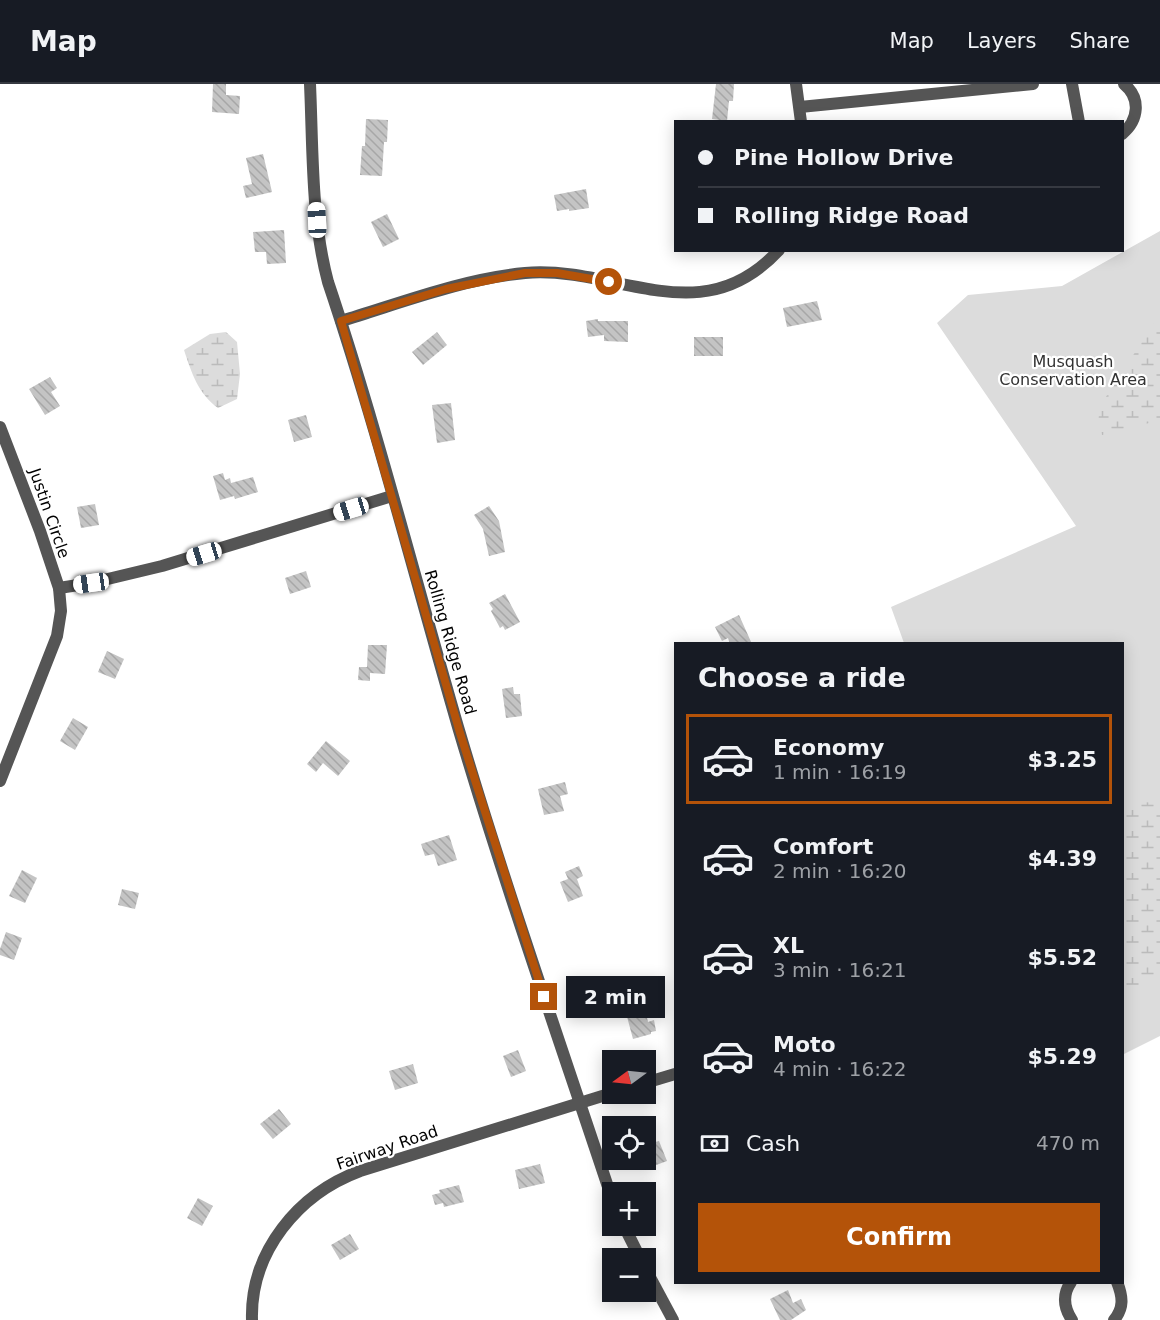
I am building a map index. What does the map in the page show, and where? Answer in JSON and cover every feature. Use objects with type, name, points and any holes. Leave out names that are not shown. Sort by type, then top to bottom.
[{"type":"street","name":"Rolling Ridge Road","points":[[310,84],[320,251],[460,733],[529,955],[606,1182]]},
{"type":"street","points":[[796,84],[801,120]]},
{"type":"street","points":[[800,107],[1033,84]]},
{"type":"street","points":[[1072,84],[1079,120]]},
{"type":"street","points":[[1124,84],[1135,98],[1136,108],[1135,118],[1124,132]]},
{"type":"street","points":[[341,321],[446,289],[525,273],[557,273],[667,292],[716,291],[747,278],[777,252]]},
{"type":"street","name":"Justin Circle","points":[[0,427],[36,520],[59,588],[61,611],[57,636],[0,781]]},
{"type":"street","points":[[59,588],[162,566],[392,496]]},
{"type":"street","points":[[656,1080],[674,1074]]},
{"type":"street","name":"Fairway Road","points":[[252,1320],[256,1283],[275,1237],[295,1213],[318,1192],[360,1171],[602,1096]]},
{"type":"street","points":[[1070,1284],[1065,1295],[1065,1304],[1072,1320]]},
{"type":"street","points":[[1114,1320],[1121,1309],[1122,1299],[1118,1284]]},
{"type":"street","points":[[656,1288],[673,1320]]},
{"type":"green space","name":"Musquash Conservation Area","points":[[1160,231],[1160,1036],[1124,1054],[1124,642],[904,642],[891,607],[1076,526],[937,323],[968,295],[1062,286]]},
{"type":"green space","points":[[1160,314],[1160,419],[1123,432],[1102,435],[1098,424],[1100,406]]},
{"type":"green space","points":[[226,332],[237,342],[240,374],[237,399],[218,408],[205,396],[193,375],[184,350],[210,334]]},
{"type":"green space","points":[[1124,801],[1160,803],[1160,980],[1124,989]]},
{"type":"building","points":[[213,84],[226,84],[226,95],[240,96],[239,114],[212,112]]},
{"type":"building","points":[[716,84],[734,84],[733,101],[729,101],[727,120],[712,119]]},
{"type":"building","points":[[366,119],[388,120],[382,176],[360,175],[362,146],[365,146]]},
{"type":"building","points":[[263,154],[272,192],[246,198],[243,186],[252,184],[246,158]]},
{"type":"building","points":[[586,189],[589,208],[557,211],[554,195]]},
{"type":"building","points":[[387,214],[399,239],[383,247],[371,222]]},
{"type":"building","points":[[284,230],[286,263],[267,264],[266,252],[255,252],[253,232]]},
{"type":"building","points":[[817,301],[822,320],[787,327],[783,308]]},
{"type":"building","points":[[598,319],[598,321],[628,321],[628,342],[604,341],[604,335],[588,337],[586,321]]},
{"type":"building","points":[[437,332],[447,345],[423,365],[412,352]]},
{"type":"building","points":[[694,337],[723,337],[723,356],[694,356]]},
{"type":"building","points":[[50,377],[57,388],[51,392],[60,406],[45,415],[29,389]]},
{"type":"building","points":[[451,403],[455,440],[437,443],[432,405]]},
{"type":"building","points":[[306,415],[312,437],[294,442],[288,420]]},
{"type":"building","points":[[223,473],[225,480],[230,478],[231,483],[253,477],[258,492],[235,499],[234,496],[220,500],[213,476]]},
{"type":"building","points":[[95,504],[99,525],[81,528],[77,507]]},
{"type":"building","points":[[489,506],[499,521],[505,552],[489,556],[483,529],[474,515]]},
{"type":"building","points":[[306,571],[311,587],[290,594],[285,578]]},
{"type":"building","points":[[505,594],[520,622],[505,630],[503,626],[500,628],[489,603]]},
{"type":"building","points":[[739,615],[751,642],[729,642],[728,638],[722,641],[715,627]]},
{"type":"building","points":[[368,645],[387,645],[385,674],[370,673],[370,681],[358,680],[359,667],[367,667]]},
{"type":"building","points":[[107,651],[124,659],[115,679],[98,672]]},
{"type":"building","points":[[513,687],[514,694],[520,694],[522,716],[506,718],[502,689]]},
{"type":"building","points":[[73,718],[88,727],[75,750],[60,741]]},
{"type":"building","points":[[326,741],[350,761],[338,776],[323,763],[316,772],[307,764]]},
{"type":"building","points":[[565,782],[568,794],[560,796],[564,811],[544,815],[538,789]]},
{"type":"building","points":[[449,835],[457,860],[438,866],[434,854],[425,856],[421,844]]},
{"type":"building","points":[[579,866],[583,876],[577,879],[583,896],[568,902],[560,882],[568,879],[565,872]]},
{"type":"building","points":[[22,870],[37,878],[25,903],[9,896]]},
{"type":"building","points":[[122,889],[139,893],[135,909],[118,905]]},
{"type":"building","points":[[6,932],[22,938],[14,960],[0,955]]},
{"type":"building","points":[[645,1009],[648,1022],[654,1020],[656,1031],[633,1039],[626,1013]]},
{"type":"building","points":[[518,1050],[526,1071],[511,1077],[503,1056]]},
{"type":"building","points":[[413,1064],[418,1083],[395,1090],[389,1071]]},
{"type":"building","points":[[279,1109],[291,1124],[273,1139],[260,1124]]},
{"type":"building","points":[[659,1141],[667,1161],[656,1165],[656,1142]]},
{"type":"building","points":[[540,1164],[545,1183],[519,1189],[515,1170]]},
{"type":"building","points":[[459,1185],[464,1202],[444,1207],[443,1203],[435,1205],[432,1195],[440,1193],[439,1190]]},
{"type":"building","points":[[198,1198],[213,1206],[202,1226],[187,1218]]},
{"type":"building","points":[[350,1234],[359,1249],[340,1260],[331,1245]]},
{"type":"building","points":[[788,1290],[793,1303],[801,1299],[806,1310],[791,1320],[780,1320],[770,1299]]},
{"type":"route","points":[[544,997],[460,733],[341,321],[446,289],[525,273],[557,273],[609,282]]}]
